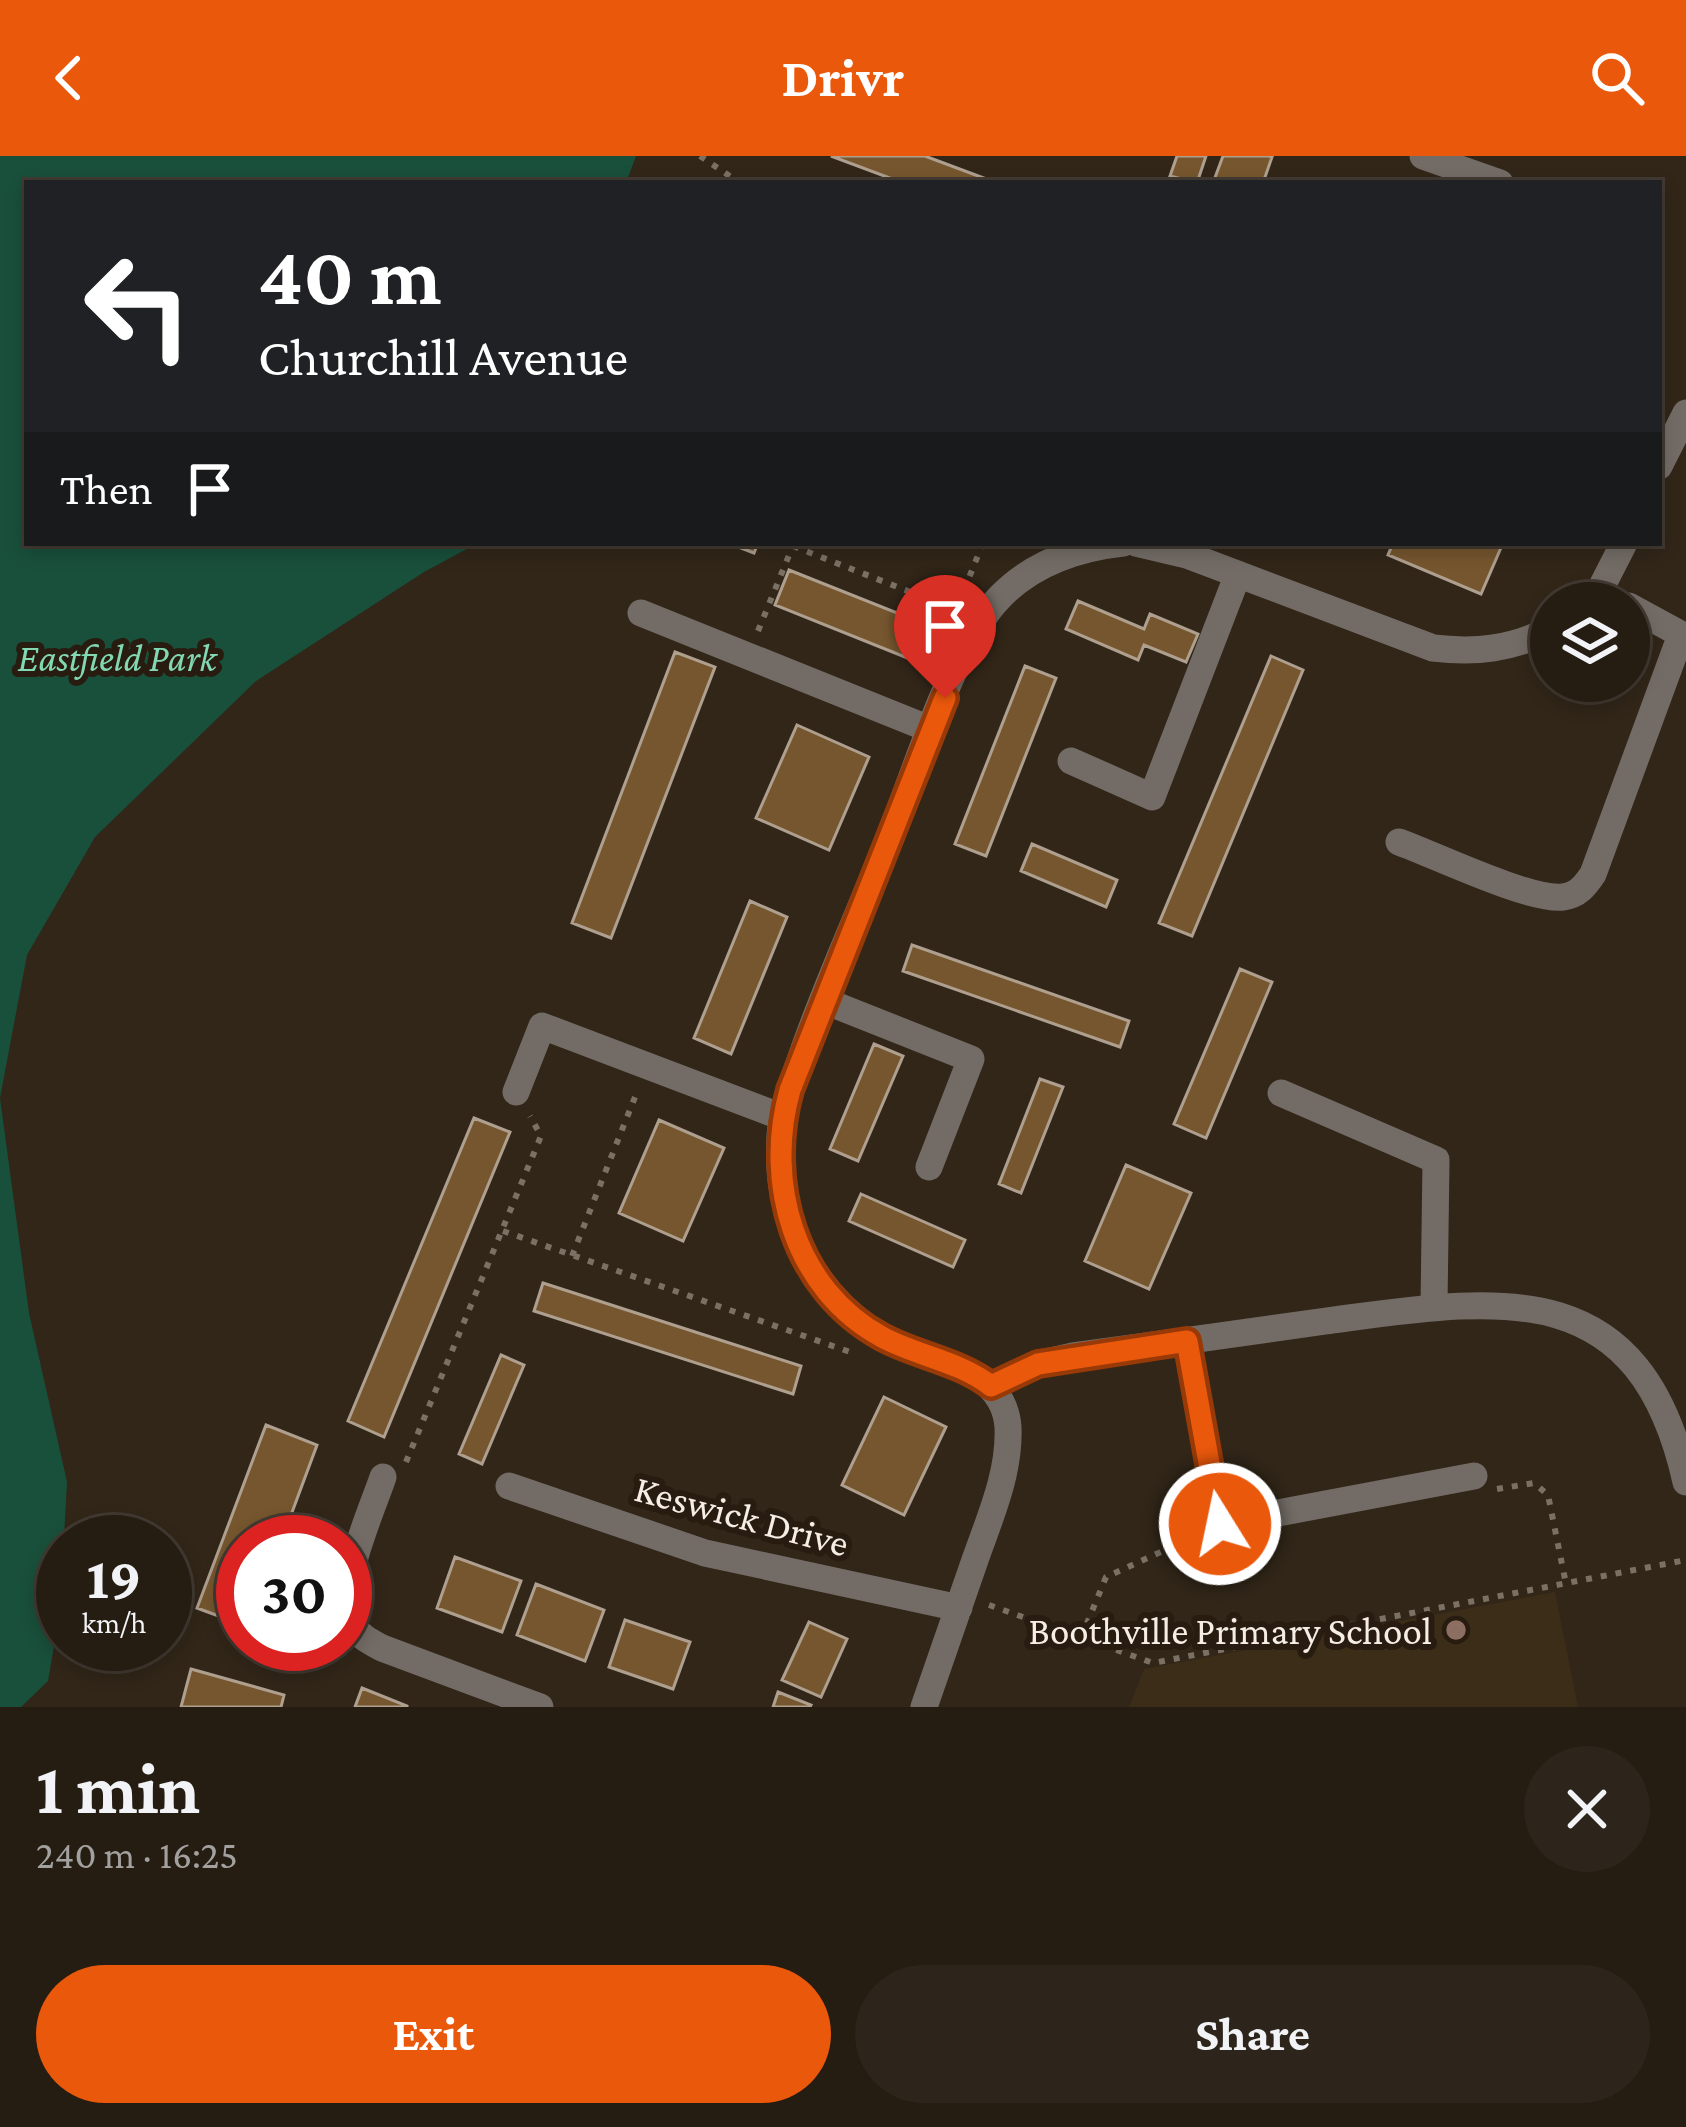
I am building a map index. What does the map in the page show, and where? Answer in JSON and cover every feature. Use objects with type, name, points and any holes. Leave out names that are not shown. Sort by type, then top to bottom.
[{"type":"street","points":[[1437,168],[1487,180]]},
{"type":"street","points":[[1662,460],[1686,413]]},
{"type":"street","points":[[924,1707],[1002,1483],[1008,1425],[1003,1402],[991,1386],[958,1367],[876,1334],[837,1300],[802,1254],[783,1196],[778,1141],[782,1117],[825,1001],[974,631],[997,599],[1020,578],[1076,550],[1103,546]]},
{"type":"street","points":[[1149,546],[1187,555],[1433,648],[1498,649],[1530,637]]},
{"type":"street","points":[[1614,582],[1623,546]]},
{"type":"street","points":[[1071,761],[1152,797],[1238,574]]},
{"type":"street","points":[[641,613],[932,730]]},
{"type":"street","points":[[1400,842],[1535,894],[1560,898],[1585,887],[1684,636],[1650,619]]},
{"type":"street","points":[[825,1001],[971,1059],[929,1167]]},
{"type":"street","points":[[516,1092],[542,1026],[782,1117]]},
{"type":"street","points":[[1281,1093],[1436,1160],[1434,1306]]},
{"type":"street","points":[[991,1386],[1038,1364],[1187,1341],[1434,1306],[1530,1307],[1589,1327],[1635,1365],[1653,1387],[1678,1447],[1686,1482]]},
{"type":"street","points":[[1187,1341],[1220,1524],[1474,1476]]},
{"type":"street","points":[[383,1478],[346,1596],[352,1626],[382,1648],[493,1700],[540,1707]]},
{"type":"street","name":"Keswick Drive","points":[[509,1486],[705,1553],[961,1602]]},
{"type":"path","points":[[700,156],[736,180]]},
{"type":"path","points":[[748,656],[793,546]]},
{"type":"path","points":[[795,546],[955,610],[982,546]]},
{"type":"path","points":[[572,1256],[646,1067]]},
{"type":"path","points":[[383,1478],[410,1460],[541,1136],[516,1092]]},
{"type":"path","points":[[503,1231],[843,1353],[905,1349]]},
{"type":"path","points":[[1474,1476],[1495,1490],[1534,1484],[1548,1495],[1566,1584]]},
{"type":"path","points":[[1081,1638],[1106,1577],[1220,1524]]},
{"type":"path","points":[[961,1602],[1153,1663],[1686,1560]]},
{"type":"shaded area","name":"Boothville Primary School","points":[[1555,1592],[1578,1707],[1129,1707],[1144,1669]]},
{"type":"green space","name":"Eastfield Park","points":[[0,156],[636,156],[627,180],[24,180],[24,546],[472,546],[256,681],[95,837],[27,955],[0,1098]]},
{"type":"green space","points":[[0,1098],[29,1313],[67,1482],[65,1515],[36,1515],[36,1671],[50,1671],[48,1681],[21,1707],[0,1707]]},
{"type":"building","points":[[831,156],[925,156],[989,180],[895,180]]},
{"type":"building","points":[[1177,156],[1206,156],[1198,180],[1170,176]]},
{"type":"building","points":[[1223,156],[1272,157],[1264,180],[1214,180]]},
{"type":"building","points":[[1392,546],[1502,546],[1481,594],[1388,555]]},
{"type":"building","points":[[789,570],[925,624],[910,659],[775,605]]},
{"type":"building","points":[[1078,601],[1144,629],[1150,614],[1198,634],[1186,662],[1144,645],[1138,660],[1066,629]]},
{"type":"building","points":[[675,652],[715,667],[611,938],[572,923]]},
{"type":"building","points":[[1271,656],[1303,670],[1192,936],[1159,923]]},
{"type":"building","points":[[1025,666],[1056,678],[986,856],[955,844]]},
{"type":"building","points":[[797,725],[869,757],[829,850],[756,818]]},
{"type":"building","points":[[1032,844],[1117,880],[1106,907],[1021,871]]},
{"type":"building","points":[[750,901],[787,917],[731,1054],[694,1038]]},
{"type":"building","points":[[912,945],[1129,1021],[1120,1047],[903,971]]},
{"type":"building","points":[[1240,969],[1272,982],[1206,1138],[1174,1124]]},
{"type":"building","points":[[874,1044],[903,1056],[858,1161],[830,1149]]},
{"type":"building","points":[[1040,1079],[1063,1087],[1021,1193],[999,1184]]},
{"type":"building","points":[[474,1118],[510,1132],[384,1437],[348,1421]]},
{"type":"building","points":[[659,1120],[724,1148],[683,1241],[619,1213]]},
{"type":"building","points":[[1126,1165],[1191,1193],[1149,1289],[1085,1261]]},
{"type":"building","points":[[861,1194],[965,1240],[953,1267],[849,1221]]},
{"type":"building","points":[[543,1283],[801,1366],[793,1394],[534,1311]]},
{"type":"building","points":[[501,1355],[524,1365],[482,1464],[459,1454]]},
{"type":"building","points":[[884,1397],[946,1427],[904,1515],[842,1485]]},
{"type":"building","points":[[266,1425],[317,1445],[291,1515],[232,1515]]},
{"type":"building","points":[[455,1557],[521,1581],[502,1632],[437,1608]]},
{"type":"building","points":[[216,1558],[216,1615],[197,1608]]},
{"type":"building","points":[[536,1584],[604,1610],[585,1661],[517,1635]]},
{"type":"building","points":[[625,1620],[690,1642],[673,1689],[609,1667]]},
{"type":"building","points":[[809,1622],[847,1639],[821,1697],[782,1680]]},
{"type":"building","points":[[192,1669],[284,1695],[281,1707],[181,1707]]},
{"type":"building","points":[[362,1688],[407,1706],[407,1707],[355,1707]]},
{"type":"building","points":[[778,1692],[811,1705],[773,1707]]},
{"type":"place","name":"Boothville Primary School","points":[[1456,1630]]},
{"type":"route","points":[[945,698],[782,1117],[779,1168],[790,1225],[819,1280],[856,1318],[905,1349],[958,1367],[991,1386],[1038,1364],[1072,1356],[1187,1341],[1220,1524]]}]
